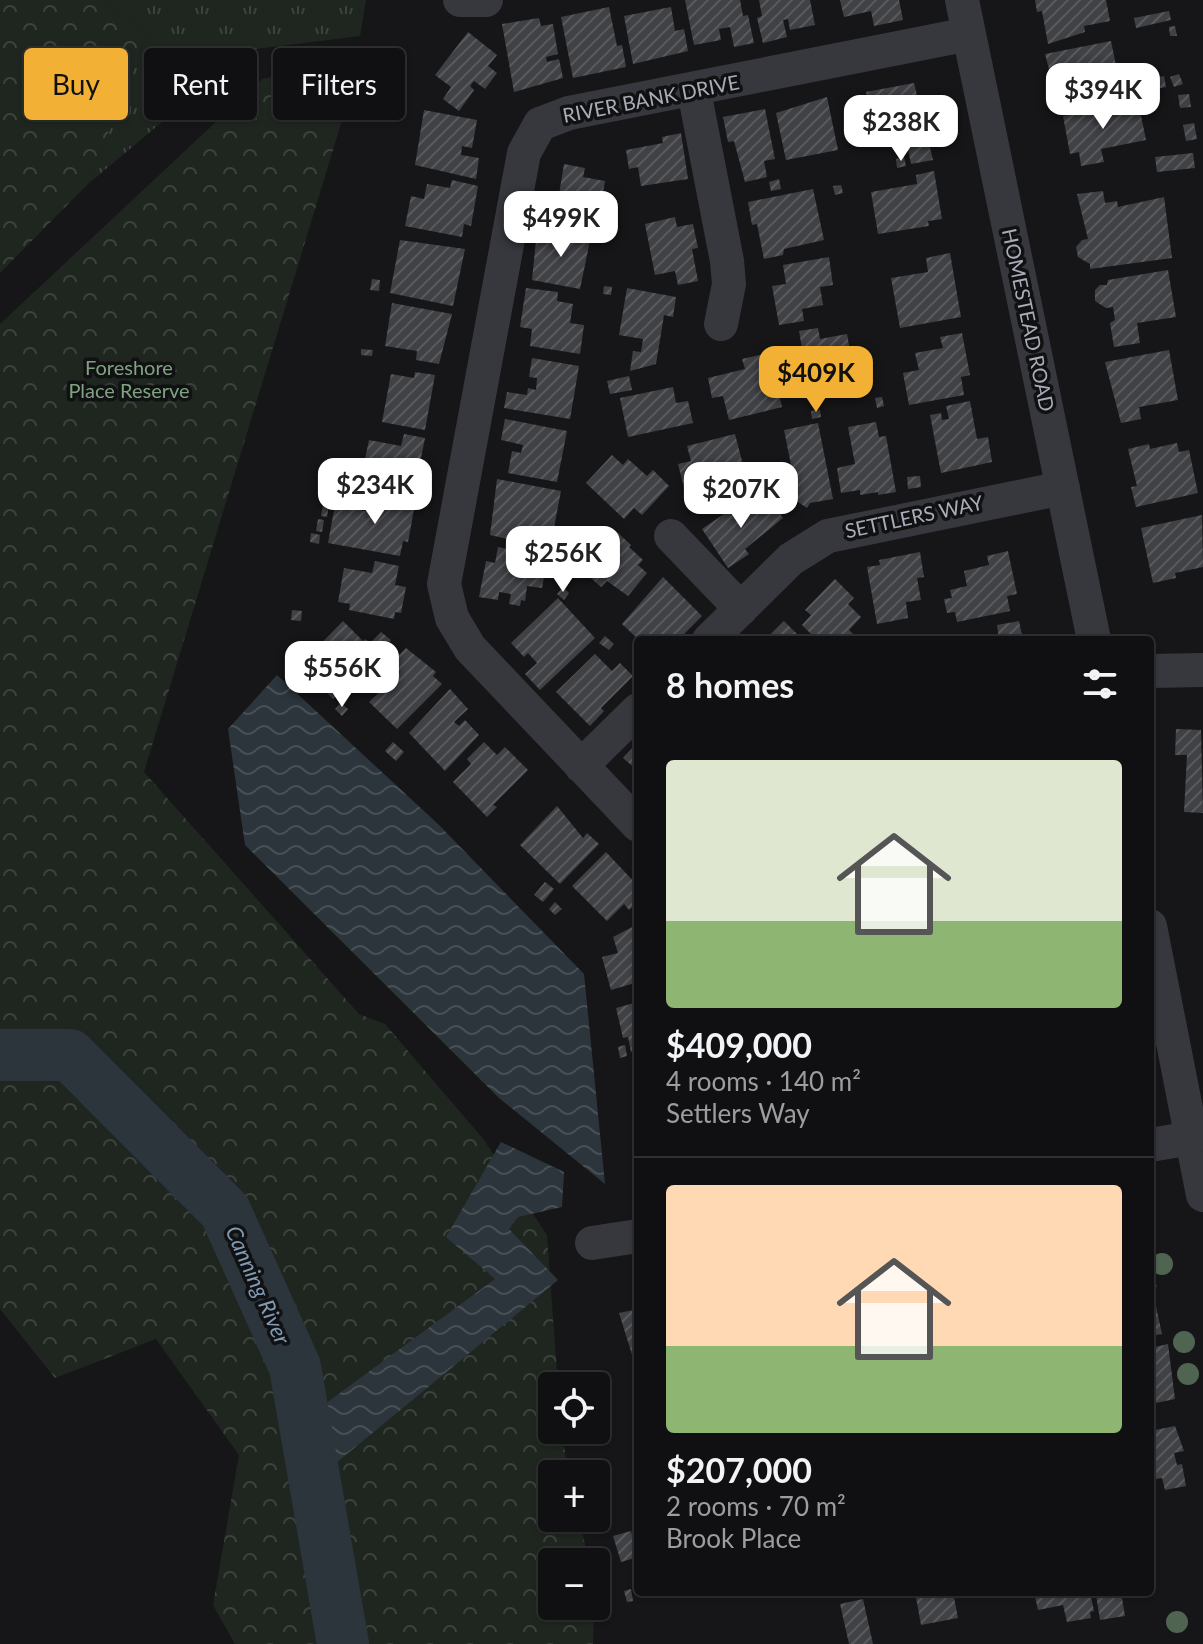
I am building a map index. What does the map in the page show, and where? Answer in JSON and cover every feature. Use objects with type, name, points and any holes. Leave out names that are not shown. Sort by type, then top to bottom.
[{"type":"street","points":[[460,0],[486,0]]},
{"type":"street","name":"HOMESTEAD ROAD","points":[[962,0],[1093,636]]},
{"type":"street","name":"RIVER BANK DRIVE","points":[[634,821],[470,648],[452,618],[444,584],[524,153],[540,124],[554,118],[969,34]]},
{"type":"street","points":[[694,91],[727,261],[729,284],[721,324]]},
{"type":"street","name":"SETTLERS WAY","points":[[713,636],[791,559],[828,536],[1063,488]]},
{"type":"street","points":[[671,536],[741,609]]},
{"type":"street","points":[[1154,671],[1203,670]]},
{"type":"street","points":[[581,766],[634,714]]},
{"type":"street","points":[[1154,946],[1203,1195]]},
{"type":"street","points":[[1154,1144],[1192,1138]]},
{"type":"street","points":[[592,1243],[634,1237]]},
{"type":"green space","points":[[0,0],[101,0],[148,33],[128,83],[128,48],[24,48],[24,120],[113,120],[88,184],[0,273]]},
{"type":"green space","points":[[101,0],[366,0],[360,36],[257,49],[144,48],[144,120],[164,120],[88,184],[113,120],[128,120],[128,83],[148,33]]},
{"type":"green space","name":"Foreshore Place Reserve","points":[[273,77],[273,120],[342,120],[144,772],[359,1014],[385,1024],[484,1140],[547,1235],[557,1372],[538,1372],[538,1444],[564,1444],[566,1460],[538,1460],[538,1532],[582,1532],[586,1548],[538,1548],[538,1620],[594,1620],[593,1644],[235,1644],[213,1605],[239,1455],[156,1339],[55,1378],[0,1309],[0,324],[218,120],[257,120],[257,84]]},
{"type":"water","points":[[277,675],[438,824],[584,974],[605,1184],[499,1098],[245,845],[228,729]]},
{"type":"water","points":[[501,1142],[564,1172],[562,1207],[518,1217],[509,1229],[558,1280],[324,1473],[314,1412],[495,1279],[446,1237]]},
{"type":"building","points":[[685,0],[740,0],[743,16],[748,15],[754,43],[734,47],[730,27],[719,29],[721,40],[694,45]]},
{"type":"building","points":[[759,0],[810,0],[815,25],[790,30],[788,19],[783,20],[787,37],[763,43],[757,18],[762,16]]},
{"type":"building","points":[[840,0],[899,0],[903,20],[874,26],[871,11],[844,17]]},
{"type":"building","points":[[1035,0],[1106,0],[1110,21],[1084,26],[1085,32],[1048,44],[1042,11],[1037,12]]},
{"type":"building","points":[[609,7],[617,46],[622,45],[626,67],[573,78],[561,17]]},
{"type":"building","points":[[671,7],[675,31],[684,29],[688,51],[633,64],[624,16]]},
{"type":"building","points":[[1169,11],[1171,20],[1136,28],[1134,18]]},
{"type":"building","points":[[539,18],[541,26],[553,24],[558,54],[546,57],[547,62],[559,59],[563,78],[514,92],[502,24]]},
{"type":"building","points":[[1175,26],[1177,36],[1170,36],[1169,27]]},
{"type":"building","points":[[468,32],[497,55],[488,66],[497,73],[485,89],[474,81],[470,86],[474,90],[459,111],[443,99],[451,87],[435,75]]},
{"type":"building","points":[[1111,41],[1121,90],[1059,107],[1045,54]]},
{"type":"building","points":[[1179,74],[1183,84],[1174,87],[1170,77]]},
{"type":"building","points":[[1164,76],[1166,87],[1130,94],[1128,84]]},
{"type":"building","points":[[914,83],[933,160],[911,164],[906,140],[877,146],[866,92]]},
{"type":"building","points":[[1189,94],[1191,107],[1180,108],[1178,95]]},
{"type":"building","points":[[827,97],[838,150],[786,160],[776,113]]},
{"type":"building","points":[[1138,101],[1146,140],[1101,149],[1104,162],[1081,166],[1079,152],[1070,154],[1063,116]]},
{"type":"building","points":[[765,109],[775,159],[764,161],[767,177],[745,182],[734,141],[728,142],[723,117]]},
{"type":"building","points":[[424,110],[477,120],[472,148],[462,146],[461,155],[479,158],[476,179],[415,165]]},
{"type":"building","points":[[1194,123],[1197,139],[1186,141],[1183,125]]},
{"type":"building","points":[[681,133],[688,179],[641,186],[638,167],[629,169],[626,150],[663,143],[662,137]]},
{"type":"building","points":[[1193,153],[1195,168],[1157,172],[1155,157]]},
{"type":"building","points":[[904,157],[906,166],[897,168],[896,159]]},
{"type":"building","points":[[564,164],[585,168],[583,177],[605,181],[602,198],[617,200],[611,230],[562,221],[564,208],[557,207]]},
{"type":"building","points":[[934,171],[942,219],[928,221],[929,226],[878,234],[871,192],[917,184],[916,175]]},
{"type":"building","points":[[779,179],[781,189],[771,191],[769,182]]},
{"type":"building","points":[[452,180],[478,186],[471,226],[464,224],[462,237],[405,226],[411,196],[424,199],[427,184],[450,188]]},
{"type":"building","points":[[841,185],[843,193],[835,195],[833,186]]},
{"type":"building","points":[[813,189],[824,240],[784,249],[783,255],[764,259],[757,224],[752,225],[748,202]]},
{"type":"building","points":[[1103,191],[1105,203],[1117,201],[1118,207],[1164,197],[1172,258],[1090,269],[1090,264],[1078,257],[1076,247],[1082,240],[1088,239],[1077,194]]},
{"type":"building","points":[[675,217],[677,227],[693,224],[698,248],[692,249],[698,281],[678,285],[675,271],[655,275],[645,224]]},
{"type":"building","points":[[549,228],[591,236],[580,289],[532,280],[536,240],[546,242]]},
{"type":"building","points":[[400,240],[465,249],[453,306],[390,293]]},
{"type":"building","points":[[950,253],[961,317],[900,328],[891,278],[928,272],[926,258]]},
{"type":"building","points":[[829,257],[833,285],[820,287],[823,305],[802,309],[804,321],[779,325],[772,286],[786,284],[783,265]]},
{"type":"building","points":[[1168,270],[1176,317],[1137,323],[1140,343],[1114,347],[1110,323],[1115,320],[1113,307],[1106,308],[1095,301],[1095,290],[1100,285],[1107,285],[1108,280]]},
{"type":"building","points":[[372,279],[380,280],[379,291],[370,290]]},
{"type":"building","points":[[604,286],[612,287],[611,295],[603,294]]},
{"type":"building","points":[[526,288],[558,292],[557,301],[573,304],[570,323],[584,325],[580,354],[530,346],[532,329],[520,327]]},
{"type":"building","points":[[627,288],[676,297],[673,317],[664,315],[656,364],[630,371],[633,351],[641,352],[643,339],[619,335]]},
{"type":"building","points":[[392,303],[452,314],[439,364],[416,360],[417,351],[385,346]]},
{"type":"building","points":[[818,328],[820,339],[847,334],[857,388],[806,397],[801,372],[806,371],[799,331]]},
{"type":"building","points":[[962,333],[970,375],[961,377],[964,395],[909,405],[903,373],[919,370],[915,353],[943,348],[940,337]]},
{"type":"building","points":[[361,349],[373,350],[372,356],[361,355]]},
{"type":"building","points":[[1169,350],[1178,400],[1139,407],[1141,419],[1121,423],[1105,362]]},
{"type":"building","points":[[769,353],[782,407],[729,420],[723,396],[712,398],[708,378],[745,369],[742,359]]},
{"type":"building","points":[[532,358],[579,366],[570,419],[504,408],[507,392],[527,395],[528,388],[536,390],[537,378],[529,377]]},
{"type":"building","points":[[415,372],[435,375],[425,430],[382,422],[391,374],[414,378]]},
{"type":"building","points":[[629,376],[632,390],[610,394],[607,381]]},
{"type":"building","points":[[673,387],[676,403],[688,401],[693,423],[628,437],[620,398]]},
{"type":"building","points":[[882,397],[884,406],[877,408],[875,398]]},
{"type":"building","points":[[970,401],[977,439],[988,437],[992,462],[941,473],[930,415],[941,413],[942,420],[949,419],[946,406]]},
{"type":"building","points":[[820,410],[821,417],[812,419],[811,411]]},
{"type":"building","points":[[505,419],[567,431],[557,482],[508,473],[512,451],[521,453],[523,445],[501,440]]},
{"type":"building","points":[[876,422],[879,437],[886,436],[896,492],[878,495],[878,492],[860,495],[860,490],[841,493],[837,468],[855,464],[848,427]]},
{"type":"building","points":[[818,423],[833,499],[810,503],[807,508],[792,498],[795,493],[784,492],[779,472],[792,470],[784,430]]},
{"type":"building","points":[[404,434],[425,438],[414,493],[360,483],[369,440],[401,446]]},
{"type":"building","points":[[735,434],[747,480],[696,493],[694,485],[684,488],[678,464],[691,461],[687,446]]},
{"type":"building","points":[[1177,443],[1179,452],[1189,450],[1198,493],[1136,507],[1131,487],[1137,486],[1128,449],[1149,444],[1150,449]]},
{"type":"building","points":[[612,455],[623,465],[628,459],[647,476],[653,470],[669,486],[642,515],[634,508],[624,519],[586,483]]},
{"type":"building","points":[[920,476],[921,487],[908,489],[907,477]]},
{"type":"building","points":[[497,479],[561,491],[551,543],[513,535],[512,540],[490,535]]},
{"type":"building","points":[[761,480],[766,487],[758,493],[753,486]]},
{"type":"building","points":[[384,493],[416,499],[408,542],[403,541],[400,556],[328,543],[335,505],[380,514]]},
{"type":"building","points":[[746,499],[754,512],[771,500],[783,518],[745,549],[749,554],[728,568],[702,529]]},
{"type":"building","points":[[323,505],[329,506],[327,517],[321,516]]},
{"type":"building","points":[[1202,515],[1203,567],[1175,573],[1176,578],[1153,583],[1141,528]]},
{"type":"building","points":[[318,519],[324,520],[322,532],[316,531]]},
{"type":"building","points":[[606,529],[613,535],[616,531],[643,560],[638,565],[647,573],[628,596],[607,581],[601,587],[575,564]]},
{"type":"building","points":[[311,533],[320,535],[319,544],[310,542]]},
{"type":"building","points":[[498,547],[548,556],[542,588],[527,586],[525,601],[521,600],[520,606],[509,604],[511,594],[499,592],[498,600],[479,597],[486,561],[495,563]]},
{"type":"building","points":[[1008,551],[1017,594],[1007,596],[1010,611],[957,622],[955,612],[947,613],[944,599],[952,598],[950,590],[967,586],[964,571],[989,565],[987,556]]},
{"type":"building","points":[[920,552],[924,577],[917,578],[921,600],[906,602],[908,618],[877,624],[867,567],[880,565],[879,560]]},
{"type":"building","points":[[375,561],[399,566],[395,585],[406,587],[401,613],[395,612],[394,619],[349,610],[350,604],[338,602],[344,568],[372,573]]},
{"type":"building","points":[[663,577],[702,616],[682,636],[635,636],[622,624]]},
{"type":"building","points":[[835,579],[854,598],[848,604],[861,617],[849,630],[855,636],[813,636],[802,625],[811,615],[805,610]]},
{"type":"building","points":[[563,587],[569,593],[564,600],[557,594]]},
{"type":"building","points":[[558,598],[595,638],[540,690],[525,674],[537,663],[528,653],[524,657],[511,643]]},
{"type":"building","points":[[292,610],[302,611],[301,621],[291,620]]},
{"type":"building","points":[[343,621],[363,641],[365,639],[370,643],[381,632],[391,640],[333,699],[300,665]]},
{"type":"building","points":[[784,621],[799,636],[769,636]]},
{"type":"building","points":[[1019,621],[1022,636],[998,636],[997,625]]},
{"type":"building","points":[[605,636],[614,644],[609,650],[599,643]]},
{"type":"building","points":[[406,648],[436,672],[433,676],[442,684],[397,729],[369,702],[400,672],[391,663]]},
{"type":"building","points":[[595,654],[612,671],[620,663],[633,676],[601,708],[604,711],[590,726],[556,692]]},
{"type":"building","points":[[450,689],[468,709],[454,722],[459,726],[465,720],[479,735],[445,771],[409,733]]},
{"type":"building","points":[[341,703],[348,709],[342,716],[335,709]]},
{"type":"building","points":[[1176,729],[1201,730],[1203,813],[1184,812],[1187,755],[1175,755]]},
{"type":"building","points":[[393,742],[404,752],[396,761],[385,751]]},
{"type":"building","points":[[484,742],[497,755],[505,747],[528,770],[493,805],[497,807],[487,817],[453,782],[471,764],[467,759]]},
{"type":"building","points":[[634,746],[634,768],[623,758]]},
{"type":"building","points":[[557,806],[583,838],[587,833],[599,844],[560,884],[520,845]]},
{"type":"building","points":[[606,852],[634,882],[634,906],[629,910],[624,904],[607,921],[572,886]]},
{"type":"building","points":[[545,882],[554,889],[543,902],[534,895]]},
{"type":"building","points":[[555,902],[562,909],[555,915],[549,909]]},
{"type":"building","points":[[634,926],[634,983],[611,990],[602,957],[618,953],[613,937]]},
{"type":"building","points":[[634,1003],[634,1052],[631,1052],[628,1037],[623,1038],[616,1008]]},
{"type":"building","points":[[625,1045],[627,1056],[620,1058],[618,1047]]},
{"type":"building","points":[[1154,1297],[1162,1334],[1154,1335]]},
{"type":"building","points":[[634,1310],[634,1358],[633,1358],[619,1313]]},
{"type":"building","points":[[1154,1344],[1155,1347],[1168,1344],[1175,1399],[1156,1403]]},
{"type":"building","points":[[1175,1426],[1184,1451],[1174,1453],[1177,1465],[1182,1464],[1186,1486],[1165,1490],[1162,1478],[1154,1479],[1154,1430]]},
{"type":"building","points":[[631,1531],[634,1558],[621,1562],[613,1536]]},
{"type":"building","points":[[631,1589],[633,1601],[627,1602],[624,1591]]},
{"type":"building","points":[[916,1596],[954,1596],[958,1618],[921,1625]]},
{"type":"building","points":[[1035,1596],[1091,1596],[1094,1611],[1090,1612],[1091,1618],[1067,1622],[1063,1605],[1038,1610]]},
{"type":"building","points":[[1096,1596],[1122,1596],[1125,1616],[1100,1620]]},
{"type":"building","points":[[863,1599],[873,1644],[849,1644],[840,1604]]},
{"type":"waterway","name":"Canning River","points":[[0,1055],[70,1055],[225,1211],[295,1367],[343,1644]]}]
